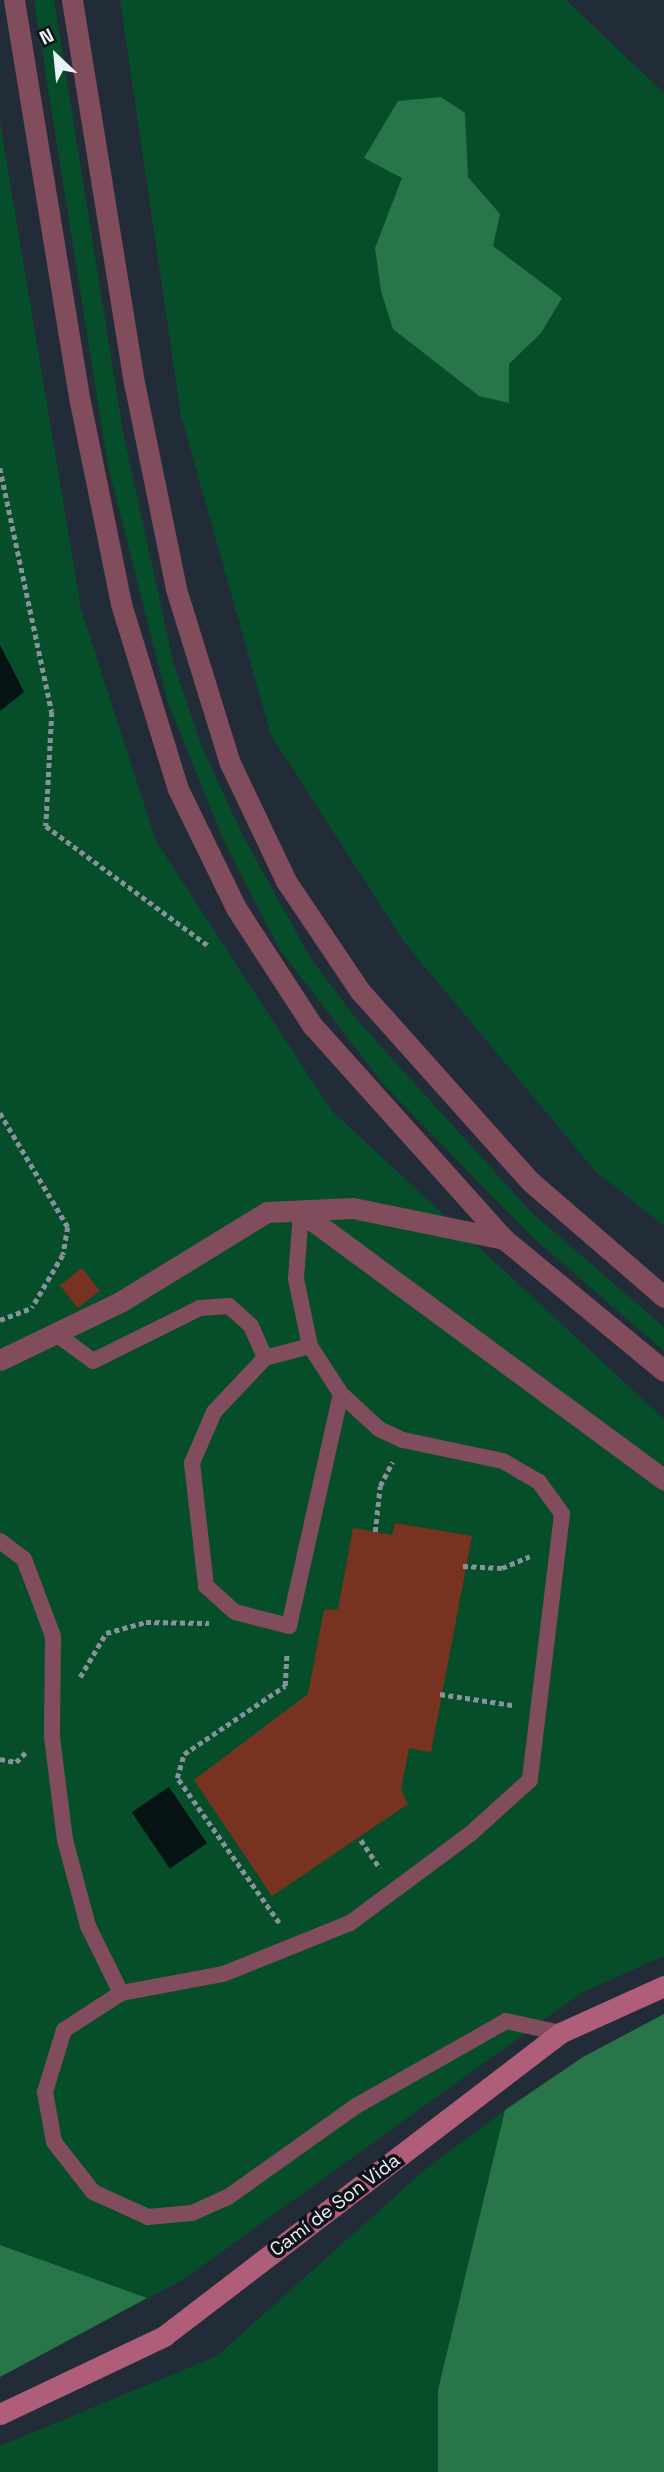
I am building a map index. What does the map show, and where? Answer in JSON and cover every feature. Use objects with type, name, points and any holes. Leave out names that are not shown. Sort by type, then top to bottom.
[{"type":"street","points":[[13,0],[80,402],[121,604],[178,789],[236,908],[312,1025],[504,1239],[664,1371]]},
{"type":"street","points":[[72,0],[173,575],[230,763],[286,881],[360,991],[531,1182],[664,1297]]},
{"type":"street","points":[[0,1360],[59,1336],[267,1212],[353,1208],[504,1239]]},
{"type":"street","points":[[301,1212],[664,1480]]},
{"type":"street","name":"Camí de Son Vida","points":[[0,2414],[164,2336],[560,2033],[664,1986]]},
{"type":"lane","points":[[301,1212],[296,1279],[310,1346],[341,1394],[379,1429],[403,1440],[503,1461],[539,1482],[562,1514],[530,1780],[396,1890],[350,1923],[223,1974],[121,1993],[64,2030],[45,2092],[54,2142],[93,2192],[148,2217],[192,2213],[228,2197],[356,2106],[506,2021],[560,2033]]},
{"type":"lane","points":[[59,1336],[93,1361],[201,1308],[229,1306],[251,1326],[265,1358]]},
{"type":"lane","points":[[310,1346],[265,1358],[214,1412],[192,1463],[206,1586],[235,1612],[289,1626],[341,1394]]},
{"type":"lane","points":[[0,1541],[24,1559],[53,1636],[51,1727],[65,1840],[88,1926],[121,1993]]},
{"type":"path","points":[[0,468],[52,712],[46,826],[210,947]]},
{"type":"path","points":[[0,1112],[68,1227],[63,1255],[32,1308]]},
{"type":"path","points":[[374,1532],[380,1486],[403,1440]]},
{"type":"path","points":[[463,1566],[502,1568],[557,1551]]},
{"type":"path","points":[[0,1759],[16,1762],[51,1727],[106,1633],[146,1622],[218,1623],[235,1612]]},
{"type":"path","points":[[289,1626],[285,1686],[184,1754],[177,1778],[261,1905],[299,1944]]},
{"type":"path","points":[[440,1694],[539,1709]]},
{"type":"path","points":[[361,1840],[396,1890]]},
{"type":"green space","points":[[34,0],[54,0],[123,432],[174,665],[202,747],[242,834],[310,957],[358,1021],[531,1212],[664,1327],[664,1351],[531,1236],[384,1085],[280,950],[225,843],[168,703],[108,466]]},
{"type":"green space","points":[[120,0],[566,0],[664,93],[664,1226],[596,1172],[404,942],[271,735],[181,416]]},
{"type":"green space","points":[[441,97],[465,113],[468,177],[500,214],[493,246],[562,298],[541,333],[509,364],[509,403],[479,396],[393,329],[381,291],[375,248],[402,178],[364,158],[398,101]]},
{"type":"green space","points":[[0,121],[81,609],[156,841],[331,1110],[664,1419],[664,1956],[581,1993],[184,2279],[0,2377]]},
{"type":"green space","points":[[664,2014],[664,2472],[438,2472],[438,2390],[505,2110],[583,2057]]},
{"type":"green space","points":[[505,2110],[438,2390],[438,2472],[0,2472],[0,2446],[217,2356],[429,2166]]},
{"type":"green space","points":[[0,2245],[147,2298],[0,2377]]},
{"type":"shaded area","points":[[0,645],[24,692],[0,711]]},
{"type":"shaded area","points":[[169,1787],[207,1843],[170,1869],[132,1812]]},
{"type":"building","points":[[82,1268],[100,1291],[78,1308],[60,1285]]},
{"type":"building","points":[[395,1523],[472,1536],[431,1752],[409,1748],[401,1790],[408,1804],[272,1896],[194,1780],[308,1694],[324,1610],[338,1609],[353,1528],[392,1535]]}]
